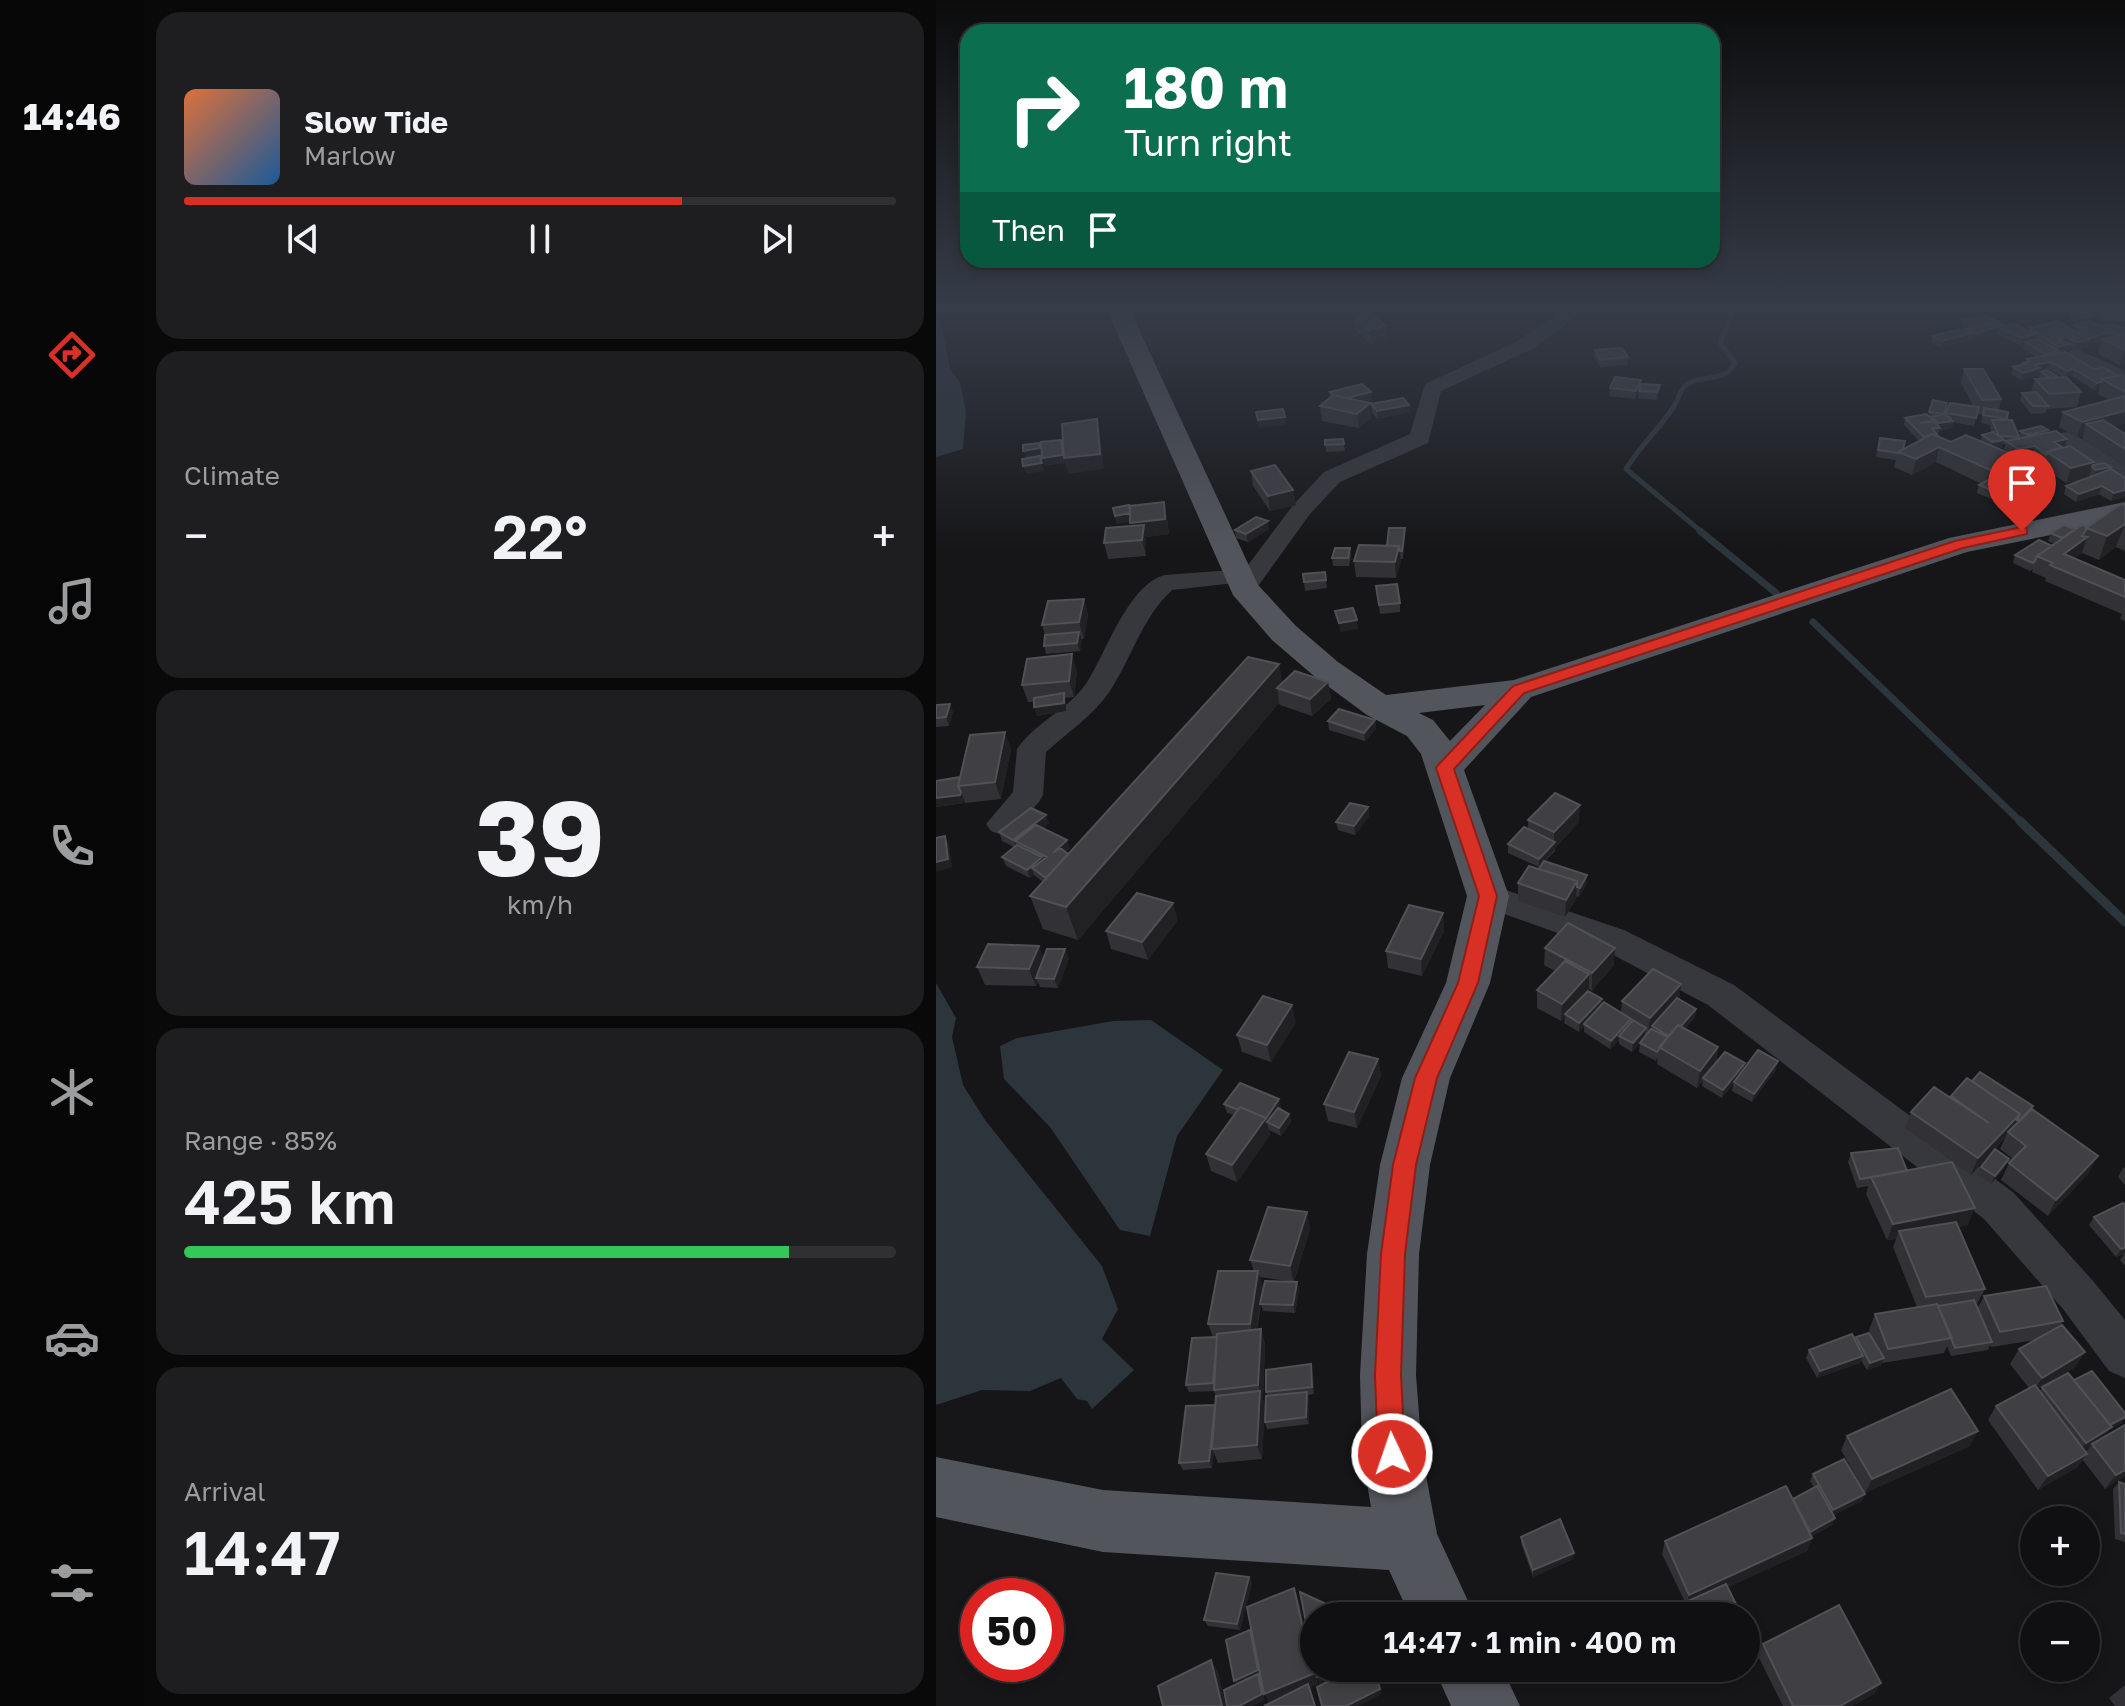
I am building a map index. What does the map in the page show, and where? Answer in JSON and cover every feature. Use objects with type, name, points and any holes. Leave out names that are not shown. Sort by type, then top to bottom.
[{"type":"main road","points":[[1154,390],[1241,582],[1284,633],[1326,669],[1379,707],[1420,728],[1439,751],[1488,896],[1468,983],[1426,1078],[1405,1165],[1395,1240],[1388,1375],[1392,1454],[1407,1540],[1436,1602]]},
{"type":"main road","points":[[1379,707],[1519,690],[1960,544],[2125,511]]},
{"type":"main road","points":[[1445,768],[1519,690]]},
{"type":"main road","points":[[936,1487],[1103,1521],[1407,1540]]},
{"type":"main road","points":[[1474,1682],[1486,1706]]},
{"type":"street","points":[[1002,824],[1028,795],[1032,749],[1080,709],[1098,688],[1120,642],[1155,591],[1165,583],[1241,582],[1332,477],[1420,438],[1432,390]]},
{"type":"street","points":[[2069,438],[2125,473]]},
{"type":"street","points":[[1488,896],[1612,939],[1721,995],[1999,1206],[2078,1295],[2125,1356]]},
{"type":"shaded area","points":[[936,390],[962,390],[966,412],[963,449],[936,457]]},
{"type":"shaded area","points":[[936,983],[956,1018],[952,1037],[963,1085],[985,1120],[1102,1266],[1118,1309],[1102,1339],[1134,1370],[1092,1409],[1087,1401],[1077,1399],[1061,1378],[1030,1391],[982,1390],[936,1405]]},
{"type":"shaded area","points":[[1151,1020],[1223,1070],[1177,1136],[1150,1236],[1120,1230],[1050,1127],[1004,1079],[1000,1046],[1017,1038],[1113,1021]]},
{"type":"building","points":[[1368,390],[1371,392],[1347,398],[1330,392]]},
{"type":"building","points":[[1976,390],[1995,390],[2001,399],[1982,400]]},
{"type":"building","points":[[2045,390],[2081,392],[2049,394]]},
{"type":"building","points":[[2036,392],[2048,406],[2033,406],[2022,393]]},
{"type":"building","points":[[1333,395],[1370,403],[1357,414],[1320,406]]},
{"type":"building","points":[[2125,396],[2125,411],[2082,422],[2063,412]]},
{"type":"building","points":[[1403,398],[1409,405],[1377,411],[1371,404]]},
{"type":"building","points":[[1933,400],[1947,403],[1944,414],[1929,412]]},
{"type":"building","points":[[1950,403],[1979,407],[1976,418],[1946,413]]},
{"type":"building","points":[[1984,408],[2008,412],[2007,419],[1983,415]]},
{"type":"building","points":[[1283,409],[1285,417],[1258,420],[1256,412]]},
{"type":"building","points":[[1926,414],[1934,420],[1920,423],[1935,422],[1940,428],[1932,428],[1938,436],[1932,434],[1924,437],[1905,418]]},
{"type":"building","points":[[1945,414],[1953,421],[1939,423],[1931,417]]},
{"type":"building","points":[[1097,419],[1100,454],[1064,458],[1062,424]]},
{"type":"building","points":[[1992,420],[2012,420],[2019,437],[1999,436]]},
{"type":"building","points":[[2103,420],[2125,434],[2125,449],[2086,424]]},
{"type":"building","points":[[2041,426],[2048,430],[2028,435],[2020,431]]},
{"type":"building","points":[[2056,431],[2067,439],[2054,442],[2062,447],[2046,455],[2035,446],[2018,449],[2006,441]]},
{"type":"building","points":[[1993,432],[2004,440],[1993,442],[1982,435]]},
{"type":"building","points":[[1932,434],[1951,442],[1966,435],[2016,456],[1990,470],[1939,447],[1916,459],[1898,452]]},
{"type":"building","points":[[1880,438],[1905,441],[1903,449],[1898,453],[1878,450]]},
{"type":"building","points":[[1343,439],[1344,444],[1325,445],[1325,440]]},
{"type":"building","points":[[1061,440],[1063,455],[1042,458],[1041,442]]},
{"type":"building","points":[[1039,443],[1040,448],[1023,451],[1023,445]]},
{"type":"building","points":[[2070,446],[2094,462],[2071,468],[2047,452]]},
{"type":"building","points":[[1040,456],[1042,463],[1023,466],[1022,459]]},
{"type":"building","points":[[2104,463],[2111,467],[2096,470],[2092,467],[2093,465]]},
{"type":"building","points":[[1275,465],[1293,490],[1268,496],[1251,471]]},
{"type":"building","points":[[2111,469],[2125,478],[2125,490],[2114,493],[2102,486],[2079,494],[2066,486]]},
{"type":"building","points":[[2003,472],[2020,479],[1996,492],[1979,485]]},
{"type":"building","points":[[1164,502],[1165,519],[1130,523],[1130,506]]},
{"type":"building","points":[[2121,504],[2125,506],[2125,524],[2107,536],[2086,528]]},
{"type":"building","points":[[1129,505],[1130,513],[1115,516],[1113,508]]},
{"type":"building","points":[[1256,517],[1268,521],[1246,534],[1235,530]]},
{"type":"building","points":[[1144,525],[1142,540],[1104,543],[1106,528]]},
{"type":"building","points":[[2064,525],[2075,529],[2062,538],[2051,533]]},
{"type":"building","points":[[2082,525],[2088,527],[2082,536],[2087,537],[2064,554],[2125,580],[2125,597],[2050,565],[2053,563],[2037,556]]},
{"type":"building","points":[[1389,528],[1405,528],[1402,551],[1399,546],[1387,546]]},
{"type":"building","points":[[2039,540],[2052,546],[2037,556],[2033,563],[2015,555]]},
{"type":"building","points":[[1359,545],[1399,546],[1395,562],[1354,561]]},
{"type":"building","points":[[1335,548],[1350,548],[1348,558],[1332,558]]},
{"type":"building","points":[[1325,572],[1326,580],[1304,582],[1303,574]]},
{"type":"building","points":[[1397,584],[1400,603],[1379,605],[1376,586]]},
{"type":"building","points":[[1084,599],[1079,622],[1042,625],[1048,601]]},
{"type":"building","points":[[1353,608],[1357,620],[1339,623],[1335,611]]},
{"type":"building","points":[[1079,632],[1077,643],[1044,646],[1045,635]]},
{"type":"building","points":[[1072,654],[1069,681],[1022,685],[1027,659]]},
{"type":"building","points":[[1248,657],[1279,664],[1066,907],[1030,896]]},
{"type":"building","points":[[1295,671],[1328,682],[1310,699],[1277,688]]},
{"type":"building","points":[[1064,693],[1064,703],[1034,707],[1034,698]]},
{"type":"building","points":[[950,704],[946,717],[936,718],[936,705]]},
{"type":"building","points":[[1339,709],[1375,720],[1364,733],[1328,721]]},
{"type":"building","points":[[1005,732],[995,782],[958,786],[970,735]]},
{"type":"building","points":[[960,777],[960,795],[936,798],[936,781]]},
{"type":"building","points":[[1555,793],[1580,805],[1554,832],[1528,820]]},
{"type":"building","points":[[1350,803],[1368,807],[1354,826],[1336,822]]},
{"type":"building","points":[[1031,808],[1046,815],[1013,840],[999,832]]},
{"type":"building","points":[[1036,825],[1067,840],[1053,853],[1060,848],[1068,854],[1046,878],[1032,868],[1047,857],[1015,841]]},
{"type":"building","points":[[1524,827],[1555,842],[1539,859],[1508,844]]},
{"type":"building","points":[[945,836],[948,859],[936,862],[936,838]]},
{"type":"building","points":[[1017,845],[1042,857],[1027,870],[1002,857]]},
{"type":"building","points":[[1544,861],[1587,875],[1580,888],[1577,881],[1539,869]]},
{"type":"building","points":[[1529,866],[1577,881],[1566,900],[1518,883]]},
{"type":"building","points":[[1137,893],[1173,903],[1142,942],[1106,931]]},
{"type":"building","points":[[1409,905],[1443,913],[1421,959],[1386,951]]},
{"type":"building","points":[[1568,923],[1615,948],[1592,973],[1545,948]]},
{"type":"building","points":[[988,944],[1039,946],[1029,969],[977,967]]},
{"type":"building","points":[[1047,949],[1065,949],[1054,979],[1036,978]]},
{"type":"building","points":[[1565,961],[1589,974],[1562,1004],[1537,990]]},
{"type":"building","points":[[1653,969],[1681,984],[1650,1018],[1622,1001]]},
{"type":"building","points":[[1588,991],[1602,999],[1579,1023],[1565,1014]]},
{"type":"building","points":[[1263,996],[1292,1005],[1267,1045],[1237,1035]]},
{"type":"building","points":[[1677,998],[1696,1009],[1669,1036],[1652,1026]]},
{"type":"building","points":[[1604,1002],[1631,1019],[1611,1041],[1584,1024]]},
{"type":"building","points":[[1633,1020],[1646,1028],[1633,1043],[1619,1036]]},
{"type":"building","points":[[1678,1025],[1718,1047],[1700,1071],[1659,1047]]},
{"type":"building","points":[[1651,1029],[1668,1037],[1657,1052],[1640,1043]]},
{"type":"building","points":[[1758,1050],[1778,1061],[1754,1094],[1734,1082]]},
{"type":"building","points":[[1349,1052],[1378,1059],[1354,1112],[1324,1104]]},
{"type":"building","points":[[1725,1052],[1745,1063],[1723,1090],[1703,1078]]},
{"type":"building","points":[[1980,1072],[2033,1106],[2017,1120],[2020,1114],[1972,1081]]},
{"type":"building","points":[[1967,1078],[2020,1114],[1978,1158],[1911,1112],[1934,1087],[1989,1123],[1951,1096]]},
{"type":"building","points":[[1240,1083],[1279,1099],[1265,1120],[1240,1107],[1238,1110],[1224,1104]]},
{"type":"building","points":[[1240,1107],[1266,1118],[1232,1165],[1206,1154]]},
{"type":"building","points":[[1278,1108],[1289,1114],[1279,1128],[1267,1122]]},
{"type":"building","points":[[2032,1109],[2098,1156],[2056,1200],[2009,1163],[2026,1146],[2008,1132]]},
{"type":"building","points":[[1898,1148],[1907,1171],[1860,1179],[1851,1153]]},
{"type":"building","points":[[1995,1149],[2009,1159],[1995,1176],[1981,1167]]},
{"type":"building","points":[[1952,1162],[1975,1208],[1893,1224],[1871,1177]]},
{"type":"building","points":[[2123,1203],[2125,1248],[2121,1249],[2094,1217]]},
{"type":"building","points":[[1268,1207],[1307,1212],[1290,1266],[1250,1260]]},
{"type":"building","points":[[1956,1222],[1985,1289],[1926,1297],[1899,1231]]},
{"type":"building","points":[[1218,1271],[1258,1271],[1250,1324],[1208,1324]]},
{"type":"building","points":[[1265,1281],[1297,1282],[1293,1305],[1260,1304]]},
{"type":"building","points":[[2046,1286],[2063,1321],[2000,1332],[1984,1296]]},
{"type":"building","points":[[1974,1300],[1992,1342],[1955,1348],[1938,1306]]},
{"type":"building","points":[[1937,1304],[1952,1338],[1888,1349],[1875,1314]]},
{"type":"building","points":[[2062,1325],[2085,1352],[2042,1378],[2019,1349]]},
{"type":"building","points":[[1261,1329],[1258,1385],[1214,1390],[1217,1334]]},
{"type":"building","points":[[1869,1333],[1884,1358],[1870,1363],[1856,1337]]},
{"type":"building","points":[[1852,1334],[1863,1356],[1820,1371],[1809,1350]]},
{"type":"building","points":[[1217,1337],[1213,1383],[1186,1385],[1192,1338]]},
{"type":"building","points":[[1311,1364],[1312,1387],[1266,1392],[1266,1370]]},
{"type":"building","points":[[2092,1371],[2125,1413],[2125,1417],[2110,1425],[2074,1380]]},
{"type":"building","points":[[2068,1373],[2112,1427],[2086,1443],[2042,1387]]},
{"type":"building","points":[[2035,1385],[2087,1454],[2048,1476],[1996,1406]]},
{"type":"building","points":[[1951,1389],[1978,1431],[1872,1479],[1847,1436]]},
{"type":"building","points":[[1260,1391],[1257,1445],[1212,1449],[1216,1396]]},
{"type":"building","points":[[1307,1392],[1306,1417],[1265,1422],[1266,1396]]},
{"type":"building","points":[[1215,1405],[1209,1461],[1179,1463],[1186,1406]]},
{"type":"building","points":[[2125,1425],[2125,1470],[2116,1475],[2092,1444]]},
{"type":"building","points":[[1844,1459],[1865,1494],[1833,1510],[1813,1474]]},
{"type":"building","points":[[2119,1482],[2125,1484],[2125,1534],[2121,1533]]},
{"type":"building","points":[[1786,1486],[1812,1538],[1689,1595],[1665,1541]]},
{"type":"building","points":[[1817,1486],[1835,1518],[1810,1532],[1793,1499]]},
{"type":"building","points":[[1560,1519],[1574,1553],[1533,1570],[1521,1537]]},
{"type":"building","points":[[1216,1573],[1249,1577],[1237,1624],[1204,1620]]},
{"type":"building","points":[[1726,1584],[1735,1602],[1688,1602]]},
{"type":"building","points":[[1294,1588],[1300,1615],[1300,1679],[1264,1694],[1247,1607]]},
{"type":"building","points":[[1300,1592],[1322,1602],[1302,1602]]},
{"type":"building","points":[[1839,1605],[1881,1683],[1840,1706],[1793,1706],[1763,1644]]},
{"type":"building","points":[[1250,1630],[1258,1670],[1234,1681],[1226,1640]]},
{"type":"building","points":[[1211,1660],[1222,1706],[1163,1706],[1158,1686]]},
{"type":"building","points":[[1258,1674],[1262,1694],[1239,1706],[1227,1706],[1224,1690]]},
{"type":"building","points":[[1327,1682],[1378,1682],[1380,1689],[1346,1706],[1322,1706],[1317,1687]]},
{"type":"building","points":[[1308,1684],[1315,1706],[1264,1706]]},
{"type":"waterway","points":[[1682,390],[1673,408],[1626,469],[1703,533]]},
{"type":"waterway","points":[[1700,531],[1776,593]]},
{"type":"waterway","points":[[1813,622],[2022,823]]},
{"type":"waterway","points":[[2020,821],[2125,922]]},
{"type":"route","points":[[1392,1454],[1388,1375],[1393,1254],[1405,1165],[1426,1078],[1468,983],[1488,896],[1445,768],[1519,690],[1960,544],[2022,531]]}]
